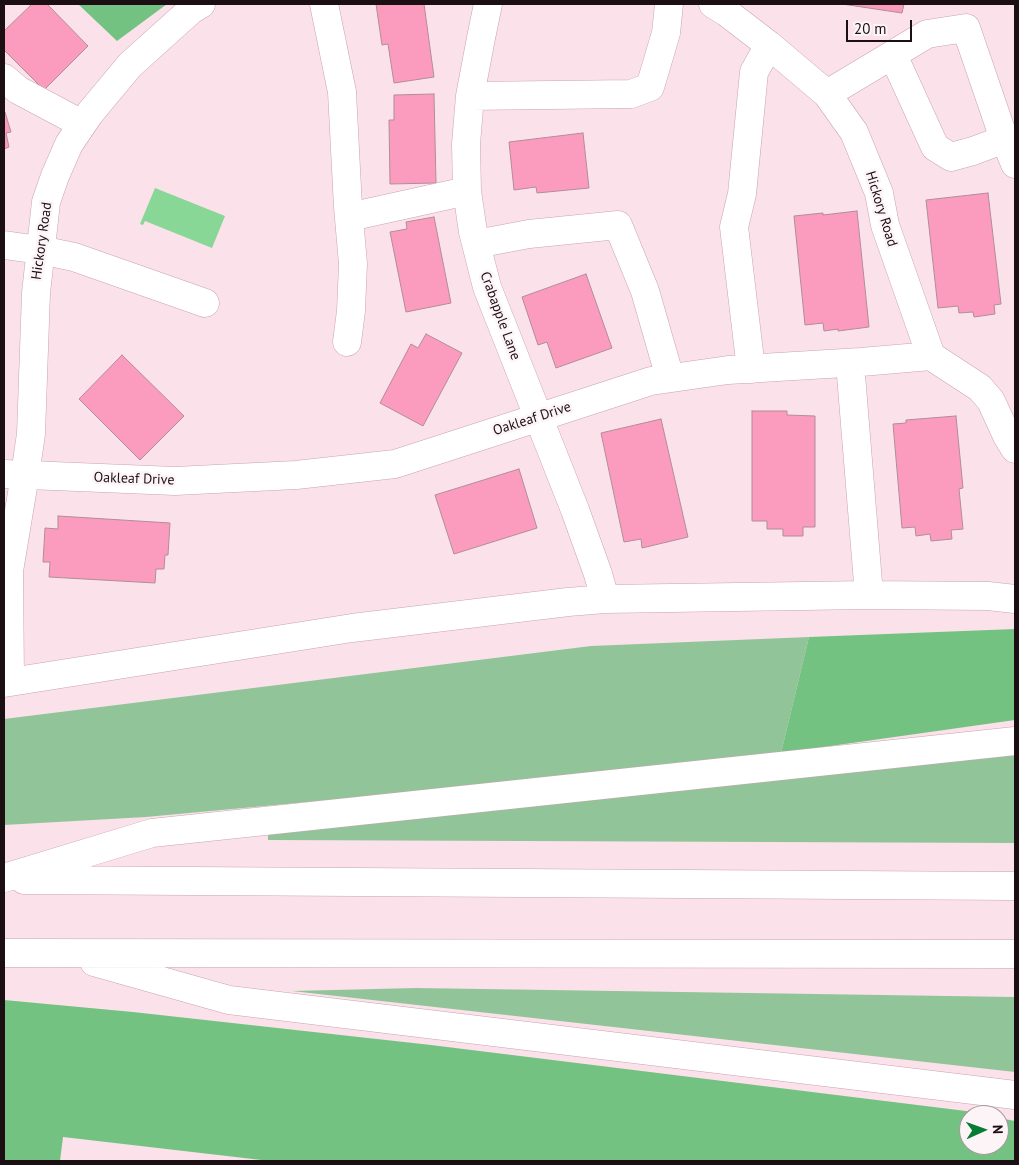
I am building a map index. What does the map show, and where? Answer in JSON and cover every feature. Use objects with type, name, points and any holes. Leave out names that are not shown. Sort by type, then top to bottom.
[{"type":"main road","name":"Hickory Road","points":[[7,683],[9,571],[14,475],[31,434],[36,293],[46,202],[69,144],[90,113],[130,65],[191,10],[201,4]]},
{"type":"main road","points":[[324,4],[342,92],[353,264],[351,311],[347,342]]},
{"type":"main road","name":"Crabapple Lane","points":[[488,4],[470,96],[466,144],[468,191],[473,232],[487,287],[591,552],[605,600]]},
{"type":"main road","points":[[470,96],[631,94],[650,87],[666,33],[669,4]]},
{"type":"main road","name":"Hickory Road","points":[[713,4],[768,45],[827,94],[854,132],[879,193],[885,225],[931,356]]},
{"type":"main road","points":[[827,94],[927,34],[966,28],[1015,164]]},
{"type":"main road","points":[[751,369],[734,226],[742,194],[754,72],[768,45]]},
{"type":"main road","points":[[893,54],[935,147],[951,157],[1005,139]]},
{"type":"main road","points":[[4,78],[18,90],[82,124]]},
{"type":"main road","points":[[349,217],[468,191]]},
{"type":"main road","points":[[476,244],[529,234],[618,224],[645,291],[670,378]]},
{"type":"main road","points":[[4,245],[74,257],[205,303]]},
{"type":"main road","points":[[931,356],[980,388],[991,401],[1014,445]]},
{"type":"main road","name":"Oakleaf Drive","points":[[14,475],[176,481],[296,475],[395,464],[651,381],[728,370],[931,356]]},
{"type":"main road","points":[[850,363],[869,595]]},
{"type":"main road","points":[[7,683],[352,628],[568,602],[869,595],[988,596],[1015,599]]},
{"type":"main road","points":[[4,879],[152,833],[1015,742]]},
{"type":"main road","points":[[4,879],[1011,886]]},
{"type":"main road","points":[[4,953],[1015,954]]},
{"type":"main road","points":[[58,953],[229,1000],[1015,1095]]},
{"type":"shaded area","points":[[78,4],[167,4],[117,41]]},
{"type":"shaded area","points":[[155,188],[225,216],[212,248],[145,221],[143,225],[140,224]]},
{"type":"shaded area","points":[[1015,629],[1015,720],[781,753],[809,637]]},
{"type":"shaded area","points":[[809,637],[781,753],[437,790],[146,817],[4,825],[4,719],[591,646]]},
{"type":"shaded area","points":[[1015,755],[1015,843],[268,840],[268,833]]},
{"type":"shaded area","points":[[416,988],[1015,997],[1015,1072],[292,991]]},
{"type":"shaded area","points":[[4,1000],[133,1012],[431,1045],[959,1110],[959,1155],[1009,1155],[1009,1120],[1015,1121],[1015,1161],[270,1161],[63,1137],[60,1161],[4,1161]]},
{"type":"building","points":[[32,4],[47,4],[88,46],[44,90],[4,50],[4,31]]},
{"type":"building","points":[[376,4],[424,4],[434,77],[394,83],[388,44],[382,45]]},
{"type":"building","points":[[842,4],[904,4],[902,13]]},
{"type":"building","points":[[434,94],[436,183],[390,184],[389,120],[394,120],[394,95]]},
{"type":"building","points":[[4,112],[11,132],[6,133],[9,147],[4,149]]},
{"type":"building","points":[[583,133],[589,188],[537,193],[536,187],[514,190],[509,142]]},
{"type":"building","points":[[988,193],[1001,304],[994,305],[995,314],[974,317],[973,312],[959,313],[958,306],[938,308],[926,200]]},
{"type":"building","points":[[857,211],[869,327],[824,331],[823,323],[805,325],[794,216]]},
{"type":"building","points":[[434,217],[451,303],[406,312],[390,232],[407,229],[406,222]]},
{"type":"building","points":[[586,274],[612,348],[556,368],[547,342],[538,345],[522,297]]},
{"type":"building","points":[[426,334],[462,353],[423,426],[380,403],[411,344],[418,348]]},
{"type":"building","points":[[122,355],[184,416],[140,460],[79,399]]},
{"type":"building","points":[[752,411],[787,411],[787,415],[815,416],[815,527],[803,527],[803,536],[783,536],[783,529],[767,529],[767,521],[752,521]]},
{"type":"building","points":[[956,416],[963,488],[959,489],[963,529],[951,530],[952,539],[931,541],[930,534],[916,536],[915,527],[902,528],[893,424],[906,423],[906,420]]},
{"type":"building","points":[[661,419],[688,537],[642,548],[641,539],[624,542],[601,433]]},
{"type":"building","points":[[519,469],[537,528],[454,554],[435,495]]},
{"type":"building","points":[[58,516],[170,523],[168,555],[165,555],[164,569],[156,569],[155,583],[49,577],[50,562],[43,562],[45,528],[58,529]]}]
